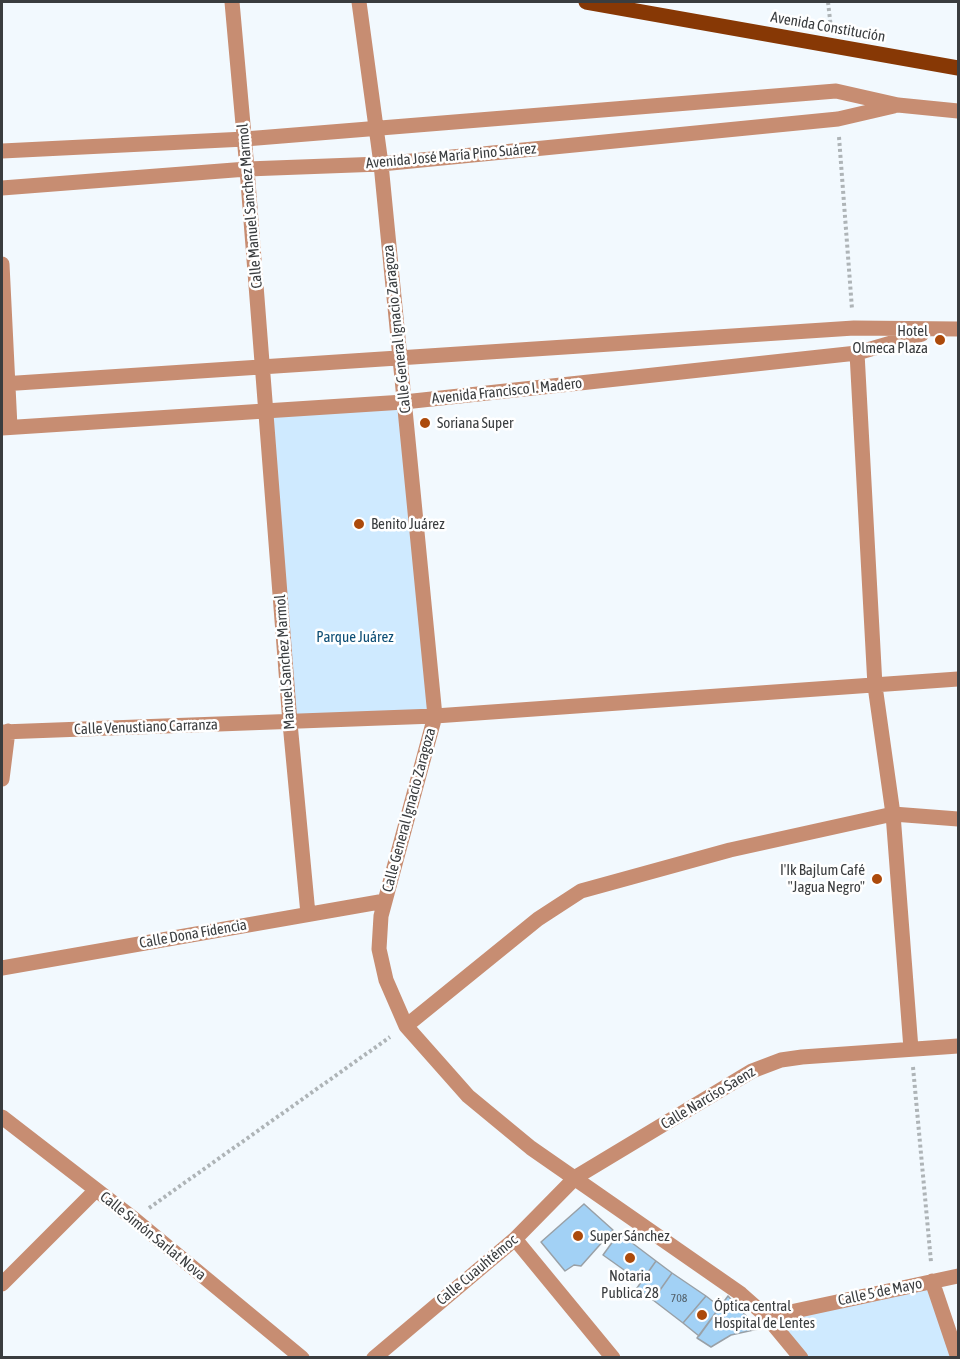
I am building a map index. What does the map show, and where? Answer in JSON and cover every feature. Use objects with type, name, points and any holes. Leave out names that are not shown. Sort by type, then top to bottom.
[{"type":"main road","name":"Avenida Constitución","points":[[586,2],[958,68]]},
{"type":"street","name":"Calle Manuel Sanchez Marmol","points":[[232,2],[248,169],[266,410]]},
{"type":"street","name":"Calle General Ignacio Zaragoza","points":[[359,2],[381,164],[435,716],[385,901],[379,932],[381,966],[391,995],[406,1026],[490,1116],[741,1294],[767,1317],[801,1358]]},
{"type":"street","name":"Avenida José María Pino Suárez","points":[[2,151],[244,139],[836,91],[898,105],[958,111]]},
{"type":"street","name":"Avenida José María Pino Suárez","points":[[2,188],[248,169],[381,164],[838,119],[898,105]]},
{"type":"street","points":[[2,264],[6,427]]},
{"type":"street","name":"Avenida Francisco I. Madero","points":[[5,384],[854,328],[958,329]]},
{"type":"street","name":"Avenida Francisco I. Madero","points":[[6,427],[404,402],[857,353],[936,330]]},
{"type":"street","points":[[857,353],[875,686],[893,814],[911,1049]]},
{"type":"street","name":"Manuel Sanchez Marmol","points":[[266,410],[290,723],[308,914]]},
{"type":"street","points":[[435,716],[958,680]]},
{"type":"street","name":"Calle Venustiano Carranza","points":[[5,731],[290,723],[435,716]]},
{"type":"street","points":[[2,779],[5,731]]},
{"type":"street","points":[[406,1026],[538,920],[581,891],[730,850],[893,814],[958,819]]},
{"type":"street","name":"Calle Dona Fidencia","points":[[2,968],[385,901]]},
{"type":"street","name":"Calle Narciso Saenz","points":[[576,1177],[766,1064],[802,1057],[958,1046]]},
{"type":"street","name":"Calle Simón Sarlat Nova","points":[[2,1117],[134,1219],[302,1358]]},
{"type":"street","name":"Calle Cuauhtémoc","points":[[374,1358],[515,1239],[576,1177]]},
{"type":"street","points":[[2,1284],[96,1190]]},
{"type":"street","points":[[515,1239],[613,1358]]},
{"type":"street","name":"Calle 5 de Mayo","points":[[767,1317],[958,1276]]},
{"type":"street","points":[[932,1281],[958,1358]]},
{"type":"street","points":[[787,1339],[792,1358]]},
{"type":"path","points":[[838,119],[854,328]]},
{"type":"path","points":[[134,1219],[406,1026]]},
{"type":"path","points":[[911,1049],[932,1281]]},
{"type":"green space","name":"Parque Juárez","points":[[404,402],[435,716],[290,723],[266,410]]},
{"type":"green space","points":[[932,1281],[958,1357],[801,1357],[767,1317]]},
{"type":"building","name":"Super Sánchez","points":[[584,1204],[613,1230],[581,1266],[574,1265],[565,1271],[541,1242]]},
{"type":"building","name":"Notaria Publica 28","points":[[619,1233],[656,1261],[641,1282],[603,1255]]},
{"type":"building","points":[[656,1261],[672,1273],[653,1300],[637,1288]]},
{"type":"building","points":[[672,1273],[706,1296],[683,1323],[653,1300]]},
{"type":"building","name":"Óptica central Hospital de Lentes","points":[[706,1296],[720,1307],[699,1336],[683,1323]]},
{"type":"building","points":[[728,1296],[758,1329],[731,1335],[711,1347],[697,1338]]},
{"type":"place","name":"Hotel Olmeca Plaza","points":[[940,340]]},
{"type":"place","name":"Soriana Super","points":[[425,423]]},
{"type":"place","name":"Benito Juárez","points":[[359,524]]},
{"type":"place","name":"I'Ik Bajlum Café \"Jagua Negro\"","points":[[877,879]]},
{"type":"place","name":"Super Sánchez","points":[[578,1236]]},
{"type":"place","name":"Notaria Publica 28","points":[[630,1258]]},
{"type":"place","name":"Óptica central Hospital de Lentes","points":[[702,1315]]}]
